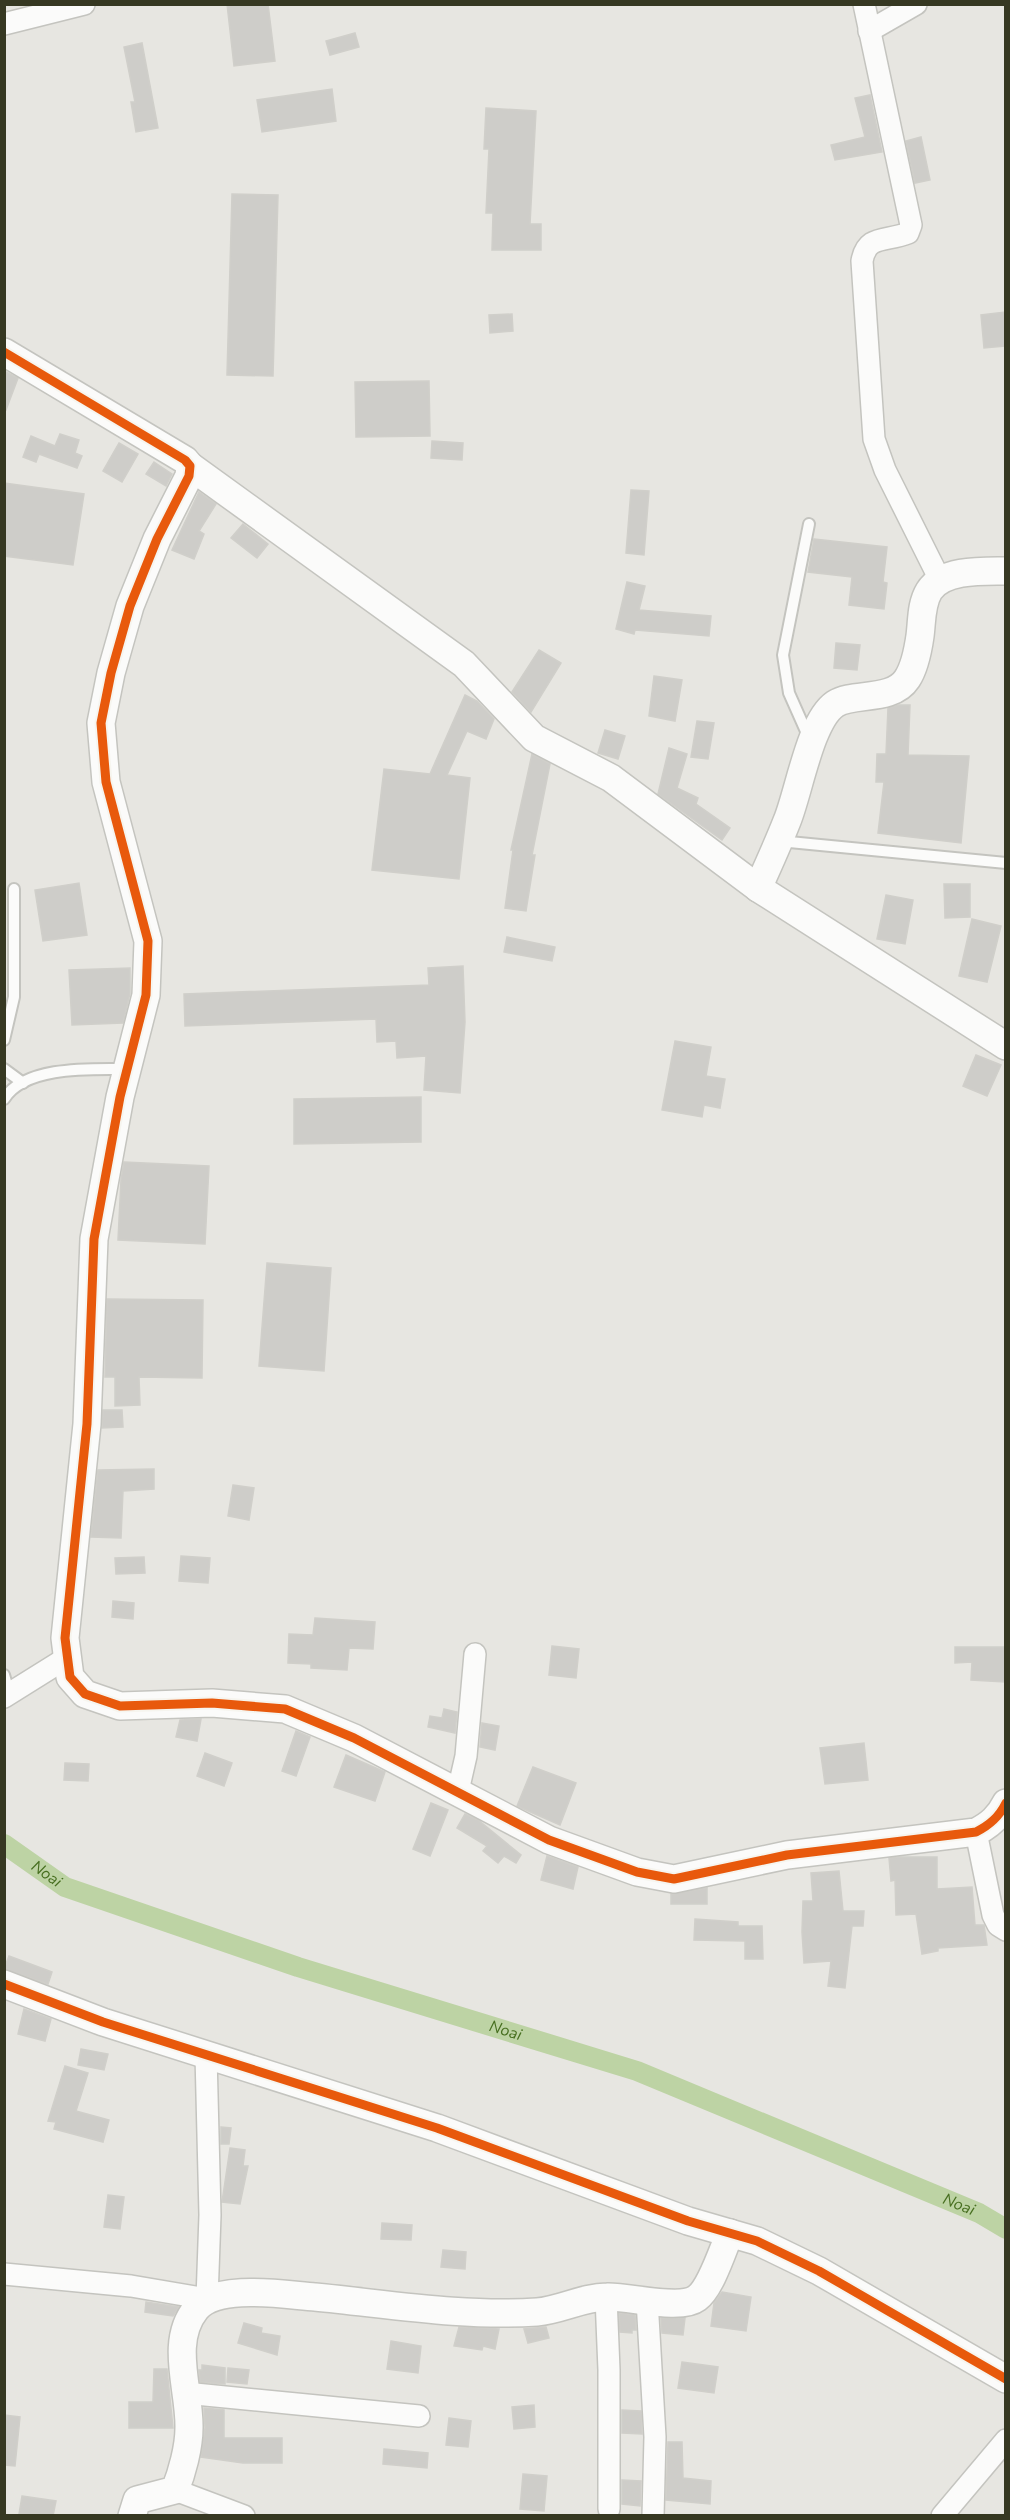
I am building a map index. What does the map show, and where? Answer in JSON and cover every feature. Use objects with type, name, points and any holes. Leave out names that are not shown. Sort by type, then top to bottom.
[{"type":"street","points":[[4,24],[84,4]]},
{"type":"street","points":[[864,4],[911,225],[908,233],[870,243],[864,248],[862,261],[874,439],[885,470],[940,580]]},
{"type":"street","points":[[869,31],[916,4]]},
{"type":"street","points":[[4,352],[184,460],[464,664],[534,738],[611,778],[758,888],[1005,1046]]},
{"type":"street","points":[[190,466],[189,476],[157,539],[130,606],[111,673],[101,723],[106,782],[148,941],[146,994],[120,1097],[94,1239],[87,1424],[65,1638],[70,1677],[85,1694],[120,1706],[212,1703],[285,1709],[354,1737],[549,1840],[637,1872],[674,1879],[787,1855],[976,1832],[997,1818],[1005,1803]]},
{"type":"street","points":[[758,888],[788,820],[812,744],[824,716],[836,703],[888,693],[906,680],[918,651],[924,605],[929,590],[940,580],[986,571],[1005,571]]},
{"type":"street","points":[[458,1791],[466,1756],[475,1654]]},
{"type":"street","points":[[6,1688],[68,1657]]},
{"type":"street","points":[[976,1832],[993,1915],[998,1925],[1005,1930]]},
{"type":"street","points":[[4,1984],[102,2022],[437,2128],[688,2221],[757,2241],[819,2271],[1005,2379]]},
{"type":"street","points":[[175,2490],[189,2429],[183,2345],[196,2309],[207,2300],[210,2215],[206,2055]]},
{"type":"street","points":[[4,2274],[131,2286],[207,2300],[235,2293],[272,2294],[489,2313],[539,2312],[606,2297],[682,2302],[697,2298],[707,2286],[730,2233]]},
{"type":"street","points":[[606,2297],[609,2370],[609,2509]]},
{"type":"street","points":[[646,2300],[655,2437],[653,2516]]},
{"type":"street","points":[[185,2393],[419,2416]]},
{"type":"street","points":[[942,2516],[1005,2440]]},
{"type":"street","points":[[132,2516],[137,2500],[175,2490],[244,2516]]},
{"type":"lane","points":[[809,524],[783,655],[789,693],[812,744]]},
{"type":"lane","points":[[778,841],[1005,863]]},
{"type":"lane","points":[[4,1040],[14,997],[14,889]]},
{"type":"lane","points":[[4,1069],[23,1083]]},
{"type":"lane","points":[[4,1100],[23,1083],[44,1075],[72,1070],[128,1069]]},
{"type":"building","points":[[227,4],[268,4],[275,61],[234,66]]},
{"type":"building","points":[[355,33],[359,47],[330,55],[326,41]]},
{"type":"building","points":[[142,43],[158,128],[136,132],[131,102],[135,102],[124,47]]},
{"type":"building","points":[[332,89],[336,121],[262,132],[257,100]]},
{"type":"building","points":[[870,95],[882,152],[835,160],[831,145],[865,137],[855,98]]},
{"type":"building","points":[[486,108],[536,111],[530,224],[541,224],[541,250],[492,250],[493,213],[486,213],[489,149],[484,149]]},
{"type":"building","points":[[921,137],[930,180],[915,183],[906,141]]},
{"type":"building","points":[[232,194],[278,195],[273,376],[227,375]]},
{"type":"building","points":[[1005,312],[1005,346],[984,348],[981,315]]},
{"type":"building","points":[[512,314],[513,331],[490,333],[489,315]]},
{"type":"building","points":[[4,371],[18,378],[6,410],[4,409]]},
{"type":"building","points":[[429,381],[430,436],[356,437],[355,382]]},
{"type":"building","points":[[60,434],[79,440],[75,453],[82,456],[77,468],[39,454],[36,462],[23,457],[31,436],[55,446]]},
{"type":"building","points":[[432,441],[463,443],[462,460],[431,458]]},
{"type":"building","points":[[119,443],[138,454],[122,482],[103,471]]},
{"type":"building","points":[[154,462],[172,474],[166,486],[146,474]]},
{"type":"building","points":[[4,483],[84,494],[73,565],[4,556]]},
{"type":"building","points":[[631,490],[649,491],[644,555],[626,553]]},
{"type":"building","points":[[199,492],[216,504],[199,531],[204,534],[194,559],[172,550]]},
{"type":"building","points":[[243,524],[268,544],[257,558],[231,538]]},
{"type":"building","points":[[814,539],[887,547],[883,582],[887,583],[884,609],[849,605],[852,577],[808,572]]},
{"type":"building","points":[[627,582],[645,586],[639,610],[711,616],[709,636],[635,630],[634,634],[616,629]]},
{"type":"building","points":[[836,643],[860,645],[857,670],[834,668]]},
{"type":"building","points":[[539,650],[561,663],[531,712],[512,692]]},
{"type":"building","points":[[654,676],[682,680],[675,721],[649,716]]},
{"type":"building","points":[[465,695],[477,701],[494,719],[486,739],[467,731],[447,775],[470,778],[459,879],[372,870],[384,769],[430,774]]},
{"type":"building","points":[[910,705],[908,755],[969,756],[961,843],[878,833],[884,782],[876,782],[877,754],[886,754],[888,708]]},
{"type":"building","points":[[697,721],[714,723],[708,759],[691,757]]},
{"type":"building","points":[[605,730],[625,736],[618,759],[598,753]]},
{"type":"building","points":[[669,748],[687,754],[677,788],[698,798],[696,804],[730,828],[722,840],[658,794]]},
{"type":"building","points":[[532,754],[550,764],[532,855],[535,855],[526,911],[505,908],[513,850],[511,850]]},
{"type":"building","points":[[79,883],[87,935],[43,941],[35,890]]},
{"type":"building","points":[[944,884],[970,884],[970,917],[945,918]]},
{"type":"building","points":[[886,895],[913,900],[905,944],[877,939]]},
{"type":"building","points":[[972,919],[1001,926],[987,982],[959,976]]},
{"type":"building","points":[[507,937],[555,947],[552,961],[504,952]]},
{"type":"building","points":[[463,966],[465,1022],[460,1093],[424,1090],[426,1056],[397,1058],[396,1041],[377,1042],[376,1019],[185,1026],[184,994],[429,985],[428,968]]},
{"type":"building","points":[[130,968],[130,993],[123,1023],[72,1025],[69,970]]},
{"type":"building","points":[[675,1041],[711,1047],[706,1076],[725,1079],[720,1108],[704,1105],[702,1117],[662,1110]]},
{"type":"building","points":[[976,1055],[1001,1065],[987,1096],[963,1086]]},
{"type":"building","points":[[421,1097],[421,1142],[294,1144],[294,1099]]},
{"type":"building","points":[[124,1162],[209,1166],[205,1244],[118,1240]]},
{"type":"building","points":[[267,1263],[331,1268],[324,1371],[259,1366]]},
{"type":"building","points":[[107,1299],[203,1300],[202,1378],[139,1377],[140,1405],[115,1406],[115,1377],[105,1377]]},
{"type":"building","points":[[103,1410],[122,1410],[123,1427],[102,1428]]},
{"type":"building","points":[[154,1469],[154,1489],[123,1491],[121,1538],[91,1537],[98,1470]]},
{"type":"building","points":[[233,1485],[254,1488],[249,1520],[228,1516]]},
{"type":"building","points":[[181,1556],[210,1558],[208,1583],[179,1581]]},
{"type":"building","points":[[144,1557],[145,1573],[116,1574],[115,1558]]},
{"type":"building","points":[[113,1601],[134,1603],[133,1619],[112,1617]]},
{"type":"building","points":[[315,1618],[375,1622],[373,1649],[349,1648],[347,1670],[311,1668],[311,1664],[288,1663],[289,1634],[313,1635]]},
{"type":"building","points":[[552,1646],[579,1649],[576,1678],[549,1675]]},
{"type":"building","points":[[955,1647],[1005,1647],[1005,1682],[971,1680],[972,1662],[955,1663]]},
{"type":"building","points":[[444,1709],[457,1712],[455,1733],[428,1727],[430,1716],[442,1718]]},
{"type":"building","points":[[201,1719],[197,1741],[176,1737],[180,1720]]},
{"type":"building","points":[[482,1723],[499,1726],[495,1750],[480,1747]]},
{"type":"building","points":[[296,1731],[310,1737],[296,1776],[282,1771]]},
{"type":"building","points":[[864,1743],[868,1780],[825,1784],[820,1748]]},
{"type":"building","points":[[205,1753],[232,1763],[224,1786],[197,1776]]},
{"type":"building","points":[[346,1755],[385,1772],[375,1801],[334,1787]]},
{"type":"building","points":[[65,1763],[89,1764],[88,1781],[64,1780]]},
{"type":"building","points":[[533,1767],[576,1783],[560,1825],[517,1806]]},
{"type":"building","points":[[431,1803],[448,1810],[430,1856],[413,1849]]},
{"type":"building","points":[[465,1814],[478,1820],[521,1855],[516,1863],[504,1856],[498,1863],[483,1851],[487,1846],[457,1828]]},
{"type":"building","points":[[547,1856],[578,1867],[573,1889],[541,1880]]},
{"type":"building","points":[[937,1857],[937,1889],[972,1887],[975,1925],[984,1925],[987,1945],[938,1948],[938,1951],[922,1954],[916,1914],[896,1915],[895,1880],[891,1881],[889,1858]]},
{"type":"building","points":[[839,1871],[843,1911],[864,1911],[863,1926],[852,1926],[845,1988],[828,1986],[831,1961],[804,1963],[802,1932],[803,1901],[813,1901],[811,1873]]},
{"type":"building","points":[[707,1888],[707,1904],[671,1904],[671,1894]]},
{"type":"building","points":[[695,1919],[738,1922],[738,1926],[762,1926],[763,1959],[745,1959],[745,1941],[694,1940]]},
{"type":"building","points":[[9,1956],[52,1972],[48,1984],[4,1969]]},
{"type":"building","points":[[24,2009],[51,2019],[45,2041],[18,2034]]},
{"type":"building","points":[[81,2049],[108,2054],[104,2070],[78,2065]]},
{"type":"building","points":[[65,2066],[88,2073],[76,2111],[109,2120],[103,2142],[54,2129],[56,2122],[48,2121]]},
{"type":"building","points":[[221,2127],[231,2128],[229,2144],[221,2144]]},
{"type":"building","points":[[230,2148],[245,2150],[243,2166],[248,2166],[240,2204],[222,2202]]},
{"type":"building","points":[[108,2195],[124,2197],[120,2229],[104,2227]]},
{"type":"building","points":[[382,2223],[412,2225],[411,2240],[381,2239]]},
{"type":"building","points":[[443,2250],[466,2252],[465,2269],[441,2267]]},
{"type":"building","points":[[722,2292],[751,2297],[746,2331],[711,2326],[714,2303]]},
{"type":"building","points":[[146,2302],[179,2307],[173,2316],[145,2312]]},
{"type":"building","points":[[619,2313],[635,2315],[636,2330],[632,2330],[632,2333],[620,2332]]},
{"type":"building","points":[[661,2318],[685,2318],[683,2335],[662,2333]]},
{"type":"building","points":[[244,2323],[262,2328],[261,2333],[280,2336],[277,2355],[238,2343]]},
{"type":"building","points":[[459,2327],[499,2329],[495,2349],[483,2346],[482,2350],[454,2346]]},
{"type":"building","points":[[546,2327],[549,2338],[528,2343],[524,2329]]},
{"type":"building","points":[[391,2341],[421,2346],[418,2373],[387,2369]]},
{"type":"building","points":[[682,2362],[718,2367],[714,2393],[678,2388]]},
{"type":"building","points":[[202,2365],[225,2368],[225,2384],[200,2382],[199,2370],[202,2370]]},
{"type":"building","points":[[228,2368],[249,2370],[247,2384],[227,2382]]},
{"type":"building","points":[[154,2369],[167,2369],[173,2428],[129,2428],[129,2402],[153,2402]]},
{"type":"building","points":[[534,2405],[535,2427],[514,2429],[512,2407]]},
{"type":"building","points":[[204,2408],[224,2410],[224,2438],[282,2438],[282,2463],[243,2463],[201,2457],[205,2428]]},
{"type":"building","points":[[622,2410],[641,2411],[642,2434],[622,2433]]},
{"type":"building","points":[[4,2415],[20,2417],[15,2466],[4,2465]]},
{"type":"building","points":[[449,2418],[471,2421],[468,2447],[446,2445]]},
{"type":"building","points":[[668,2442],[682,2442],[683,2478],[711,2481],[710,2504],[666,2500]]},
{"type":"building","points":[[384,2449],[428,2453],[427,2468],[383,2464]]},
{"type":"building","points":[[523,2474],[547,2476],[544,2511],[520,2509]]},
{"type":"building","points":[[622,2480],[641,2481],[640,2506],[622,2504]]},
{"type":"building","points":[[22,2496],[56,2501],[53,2516],[19,2514]]},
{"type":"waterway","name":"Noai","points":[[4,1844],[65,1887],[298,1967],[637,2071],[979,2213],[1006,2229]]},
{"type":"cycle path","points":[[4,352],[185,460],[190,466],[189,476],[157,539],[130,606],[111,673],[101,723],[106,782],[148,941],[146,995],[120,1097],[94,1239],[87,1424],[65,1638],[70,1677],[85,1694],[120,1706],[212,1703],[285,1709],[354,1738],[549,1840],[637,1872],[674,1879],[787,1855],[976,1832],[994,1820],[1006,1803]]},
{"type":"cycle path","points":[[4,1984],[103,2022],[437,2128],[688,2221],[757,2241],[819,2271],[1006,2379]]}]
